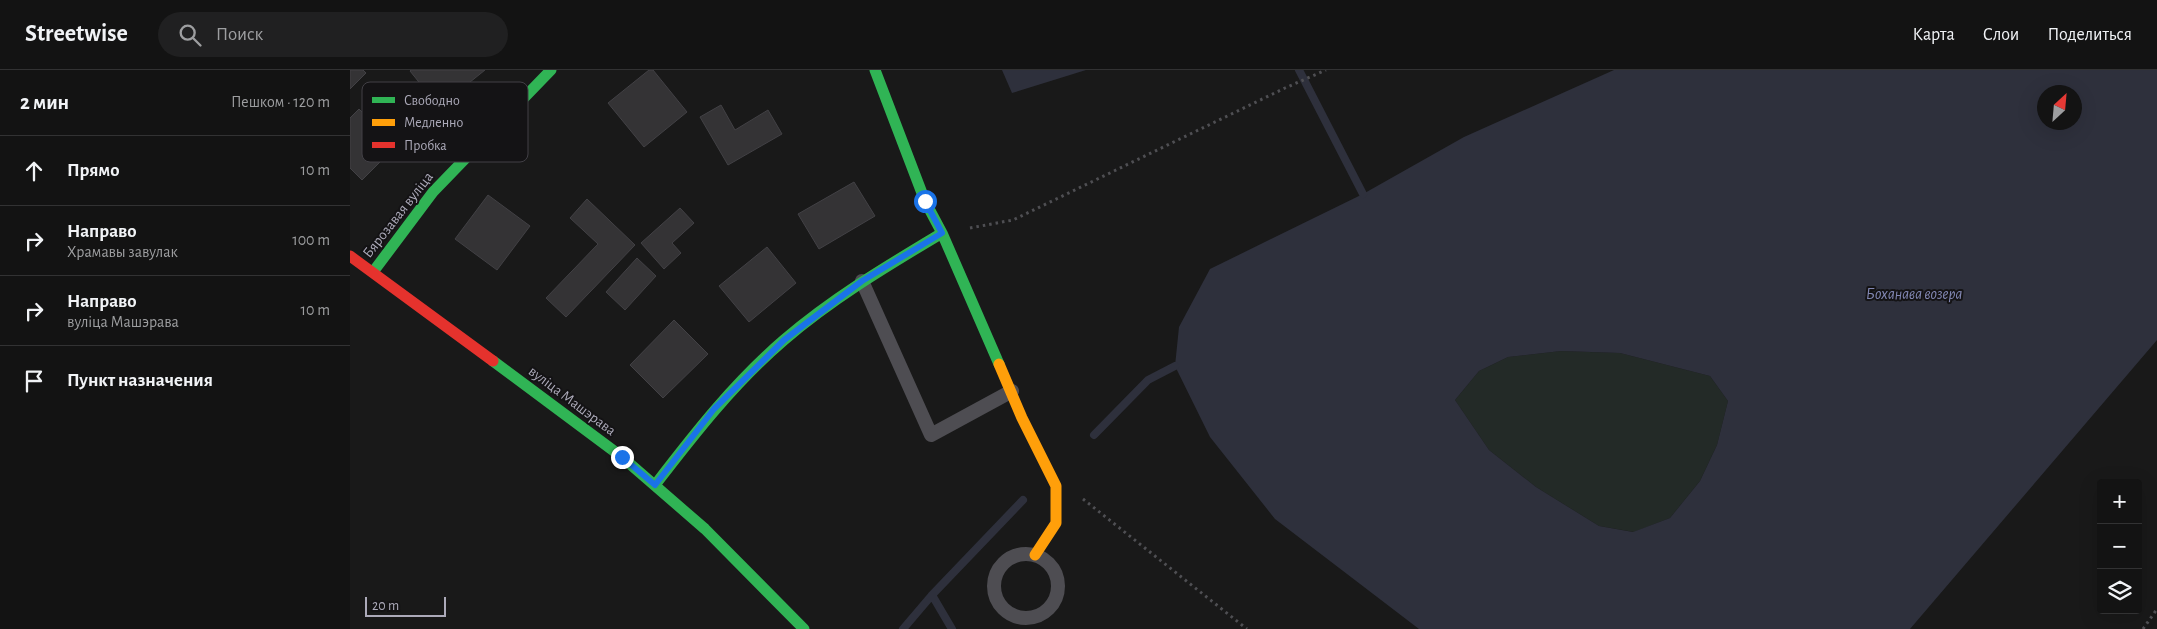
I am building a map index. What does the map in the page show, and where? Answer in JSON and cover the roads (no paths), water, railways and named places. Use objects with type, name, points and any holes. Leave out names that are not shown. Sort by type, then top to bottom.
[{"type":"street","name":"Бярозавая вуліца","points":[[528,94],[551,70]]},
{"type":"street","points":[[875,70],[925,201],[942,233],[1012,391],[1022,418],[1056,486],[1056,523],[1035,555]]},
{"type":"street","name":"Бярозавая вуліца","points":[[373,272],[433,192],[462,162]]},
{"type":"street","points":[[655,485],[714,409],[784,340],[862,281],[942,233]]},
{"type":"street","name":"вуліца Машэрава","points":[[350,256],[622,457],[705,528],[804,629]]},
{"type":"lane","points":[[862,281],[931,435],[1012,391]]},
{"type":"lane","points":[[1022,554],[1035,555],[1047,561],[1055,572],[1058,584],[1056,597],[1050,608],[1040,615],[1029,619],[1017,617],[1006,612],[998,604],[993,591],[994,578],[999,566],[1010,558],[1022,554]]},
{"type":"water","points":[[1002,70],[1086,70],[1012,93]]},
{"type":"water","name":"Боханава возера","points":[[1614,70],[2157,70],[2157,340],[1910,629],[1419,629],[1275,519],[1210,437],[1175,366],[1179,327],[1210,269],[1363,194],[1464,137]],"holes":[[[1561,351],[1620,353],[1710,376],[1728,401],[1717,445],[1700,481],[1670,518],[1633,532],[1599,526],[1536,487],[1489,450],[1455,400],[1479,371],[1508,357]]]},
{"type":"waterway","points":[[1299,70],[1363,194]]},
{"type":"waterway","points":[[1094,435],[1148,380],[1175,366]]},
{"type":"waterway","points":[[903,629],[932,595],[1023,500]]},
{"type":"waterway","points":[[932,595],[952,629]]}]
